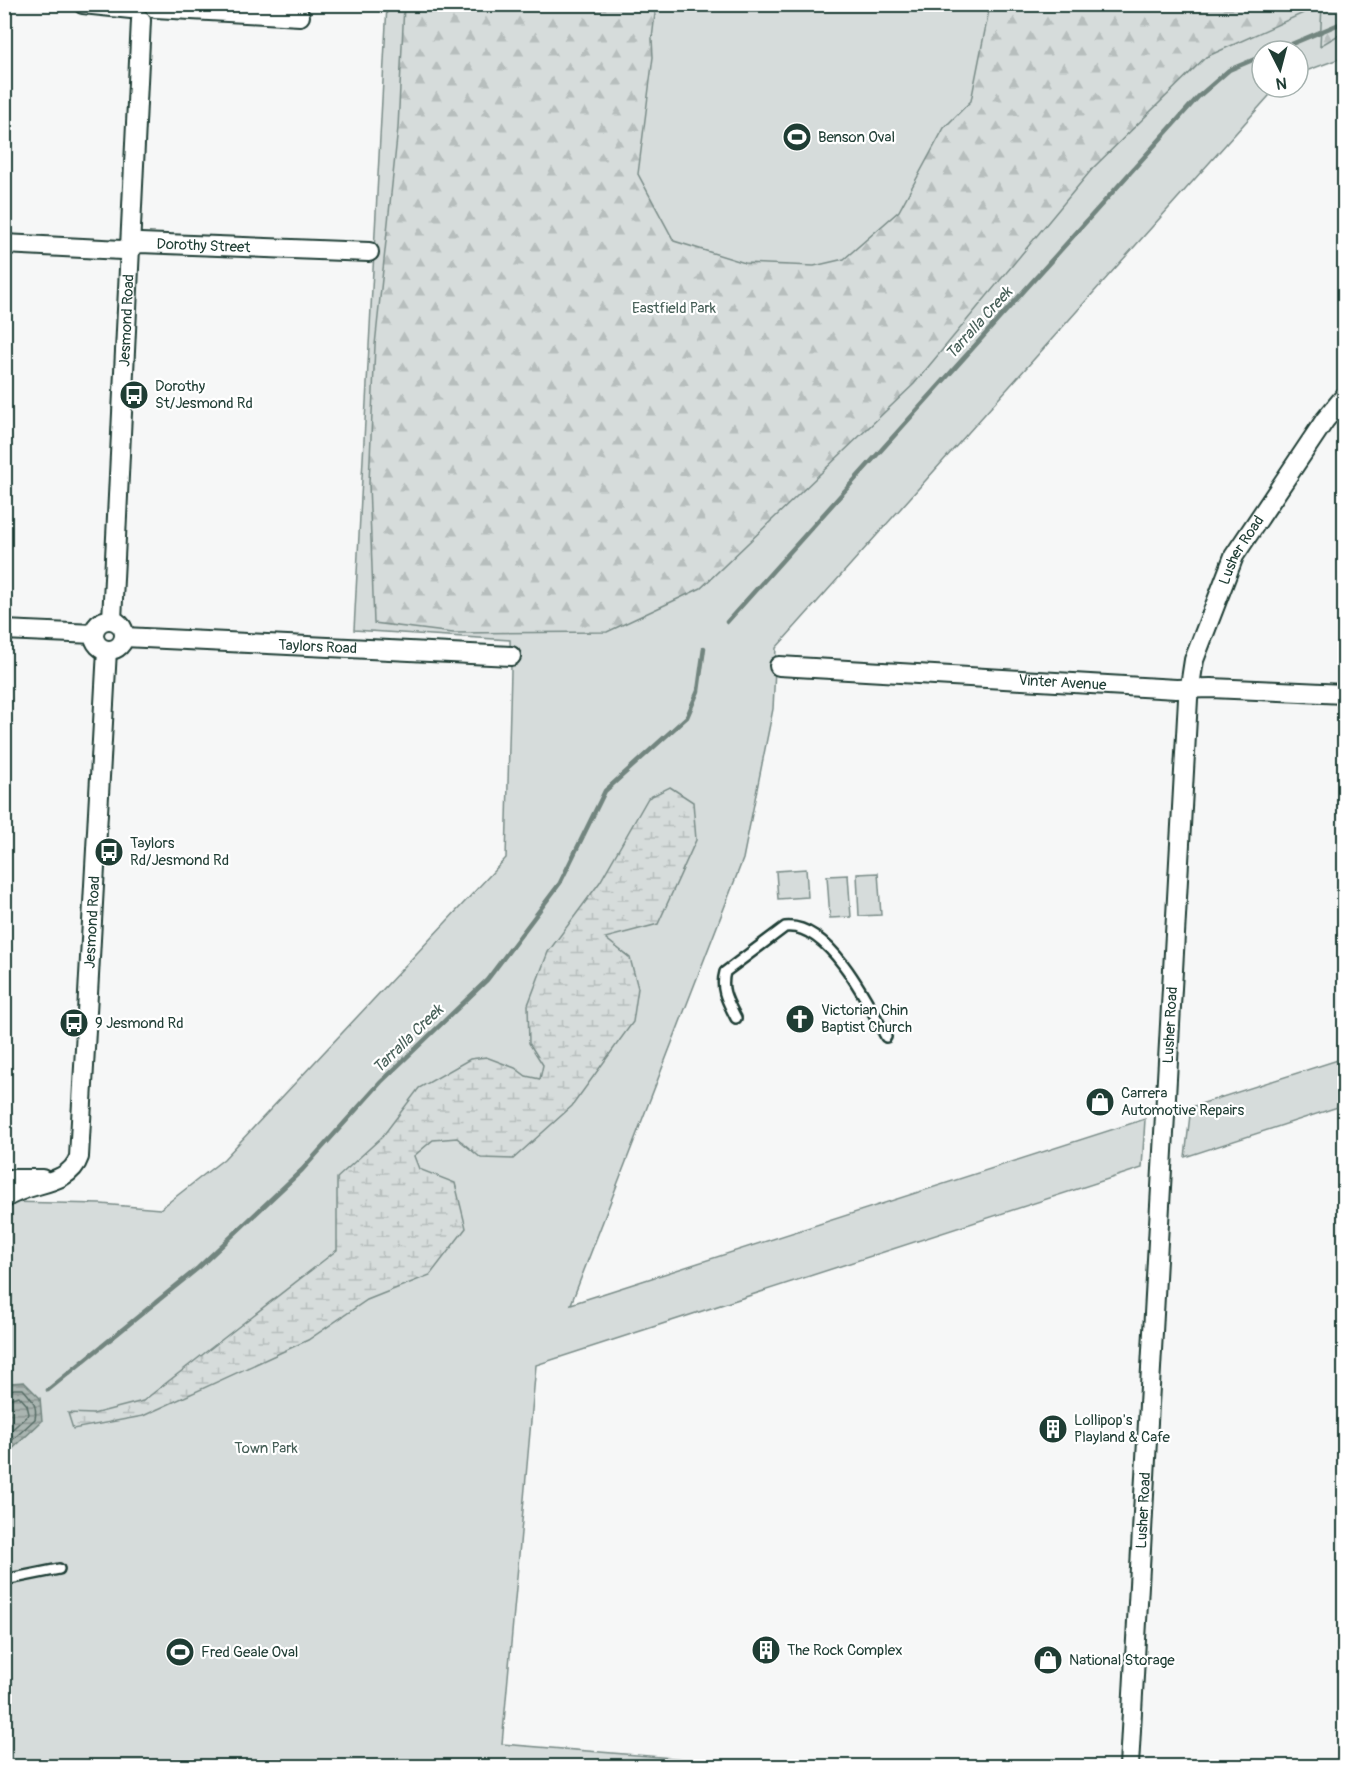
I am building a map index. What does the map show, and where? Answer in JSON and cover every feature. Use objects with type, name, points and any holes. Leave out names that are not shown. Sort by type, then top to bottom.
[{"type":"street","points":[[83,4],[300,16]]},
{"type":"street","name":"Jesmond Road","points":[[112,620],[142,9]]},
{"type":"street","name":"Dorothy Street","points":[[4,244],[122,250],[140,243],[369,252]]},
{"type":"street","name":"Lusher Road","points":[[1129,1767],[1190,688],[1196,652],[1234,556],[1325,420],[1344,397]]},
{"type":"street","points":[[112,620],[123,628],[124,637],[116,648],[107,650],[99,646],[94,634],[100,623],[112,620]]},
{"type":"street","points":[[4,630],[94,634]]},
{"type":"street","name":"Taylors Road","points":[[124,637],[511,656]]},
{"type":"street","name":"Jesmond Road","points":[[4,1199],[12,1193],[65,1176],[76,1166],[81,1143],[107,650]]},
{"type":"street","name":"Vinter Avenue","points":[[779,666],[1344,694]]},
{"type":"street","points":[[4,1179],[52,1179]]},
{"type":"lane","points":[[736,1018],[724,994],[722,982],[725,972],[785,927],[794,926],[819,938],[837,958],[869,1003],[886,1037]]},
{"type":"lane","points":[[4,1580],[59,1569]]},
{"type":"green space","name":"Town Park","points":[[387,5],[1344,5],[1344,57],[1310,70],[1310,39],[1250,39],[1250,99],[1266,99],[776,648],[773,709],[743,859],[571,1304],[1145,1119],[1142,1168],[536,1365],[502,1744],[772,1766],[5,1766],[4,1211],[10,1202],[101,1204],[160,1209],[224,1159],[506,858],[510,640],[354,630]]},
{"type":"green space","name":"Eastfield Park","points":[[404,5],[656,5],[652,39],[653,57],[638,174],[674,241],[745,263],[814,266],[844,259],[899,211],[944,128],[971,101],[990,5],[1321,5],[1206,57],[1093,168],[914,384],[701,588],[607,632],[453,633],[374,623],[369,483],[375,345],[398,128]]},
{"type":"green space","points":[[1322,5],[1344,5],[1344,32],[1320,46]]},
{"type":"green space","points":[[670,787],[693,802],[696,840],[658,924],[605,938],[630,958],[638,988],[633,1022],[572,1106],[513,1159],[481,1158],[457,1138],[433,1140],[414,1156],[419,1169],[455,1183],[466,1228],[430,1275],[367,1300],[308,1340],[143,1416],[73,1429],[68,1413],[93,1414],[143,1401],[337,1250],[337,1178],[382,1137],[419,1088],[470,1059],[486,1057],[515,1068],[526,1076],[540,1079],[543,1065],[529,1043],[528,1005],[548,952],[600,882],[648,798]]},
{"type":"green space","points":[[806,869],[808,897],[778,899],[776,871]]},
{"type":"green space","points":[[878,873],[881,915],[859,916],[857,874]]},
{"type":"green space","points":[[848,875],[851,917],[830,918],[827,876]]},
{"type":"green space","points":[[1344,1058],[1344,1105],[1185,1157],[1191,1107]]},
{"type":"water","points":[[24,1382],[40,1398],[42,1421],[5,1456],[5,1389],[10,1383]]},
{"type":"waterway","name":"Tarralla Creek","points":[[1304,39],[1344,22]]},
{"type":"waterway","name":"Tarralla Creek","points":[[727,622],[1198,97],[1229,70],[1250,61]]},
{"type":"waterway","name":"Tarralla Creek","points":[[48,1390],[198,1268],[302,1170],[381,1082],[487,980],[560,883],[605,791],[687,717],[698,691],[704,648]]},
{"type":"place","name":"Benson Oval","points":[[797,137]]},
{"type":"place","name":"Dorothy St/Jesmond Rd","points":[[134,395]]},
{"type":"place","name":"Taylors Rd/Jesmond Rd","points":[[109,852]]},
{"type":"place","name":"Victorian Chin Baptist Church","points":[[800,1019]]},
{"type":"place","name":"9 Jesmond Rd","points":[[74,1023]]},
{"type":"place","name":"Carrera Automotive Repairs","points":[[1100,1102]]},
{"type":"place","name":"Lollipop's Playland & Cafe","points":[[1053,1429]]},
{"type":"place","name":"The Rock Complex","points":[[766,1650]]},
{"type":"place","name":"Fred Geale Oval","points":[[180,1652]]},
{"type":"place","name":"National Storage","points":[[1048,1660]]}]
